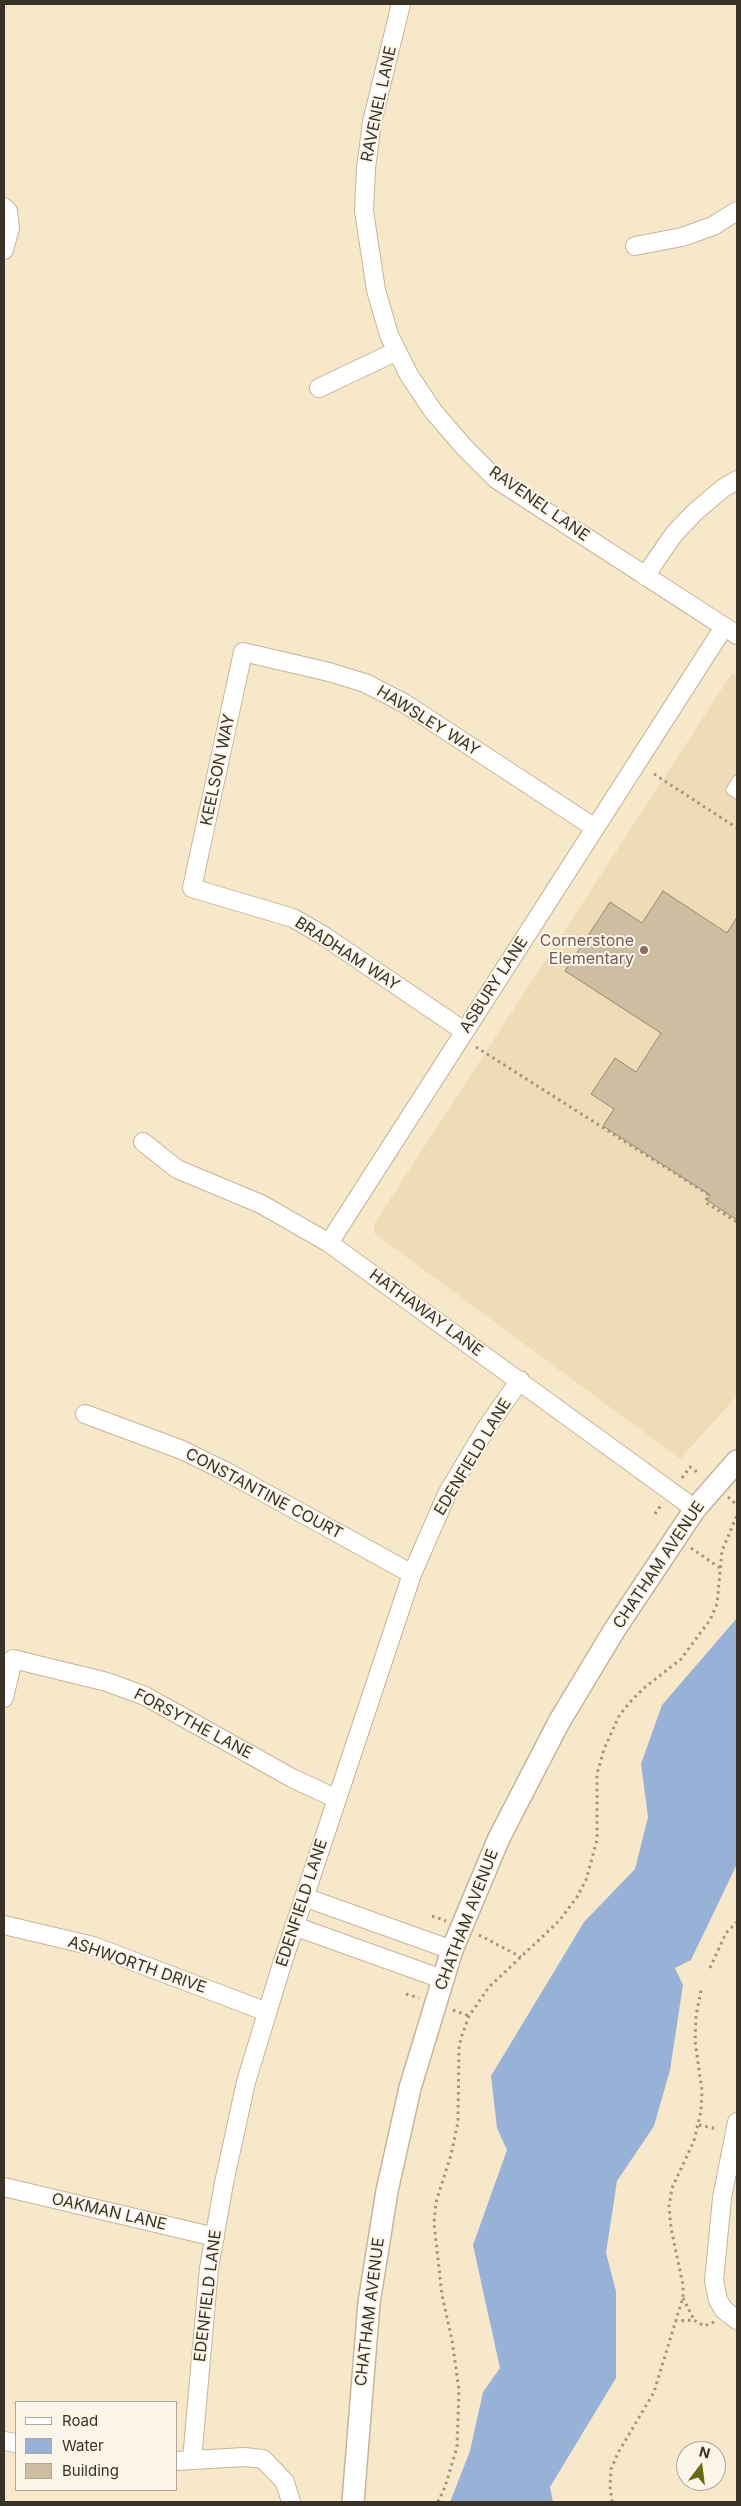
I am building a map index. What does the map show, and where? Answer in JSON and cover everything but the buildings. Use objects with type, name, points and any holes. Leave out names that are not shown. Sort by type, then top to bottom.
[{"type":"street","name":"RAVENEL LANE","points":[[401,4],[372,122],[366,168],[364,211],[376,290],[389,335],[409,375],[434,411],[496,479],[731,631]]},
{"type":"street","points":[[4,207],[8,211],[10,228],[4,250]]},
{"type":"street","points":[[635,246],[682,237],[713,226],[737,212]]},
{"type":"street","points":[[319,388],[397,350]]},
{"type":"street","points":[[645,576],[674,534],[695,512],[722,489],[737,480]]},
{"type":"street","name":"ASBURY LANE","points":[[329,1243],[594,828],[731,631]]},
{"type":"street","name":"HAWSLEY WAY","points":[[244,652],[329,672],[365,683],[404,703],[594,828]]},
{"type":"street","name":"KEELSON WAY","points":[[192,888],[244,652]]},
{"type":"street","name":"BRADHAM WAY","points":[[192,888],[293,918],[324,936],[464,1031]]},
{"type":"street","name":"HATHAWAY LANE","points":[[143,1142],[177,1169],[261,1204],[329,1243],[695,1509]]},
{"type":"street","name":"EDENFIELD LANE","points":[[184,2460],[209,2268],[246,2082],[267,2012],[412,1574],[447,1494],[485,1430],[520,1380]]},
{"type":"street","name":"CONSTANTINE COURT","points":[[85,1414],[182,1450],[227,1472],[412,1574]]},
{"type":"street","name":"CHATHAM AVENUE","points":[[353,2502],[369,2303],[387,2191],[410,2088],[452,1950],[499,1838],[559,1722],[615,1630],[695,1509],[737,1461]]},
{"type":"street","name":"FORSYTHE LANE","points":[[4,1698],[13,1659],[107,1682],[145,1696],[292,1778],[337,1799]]},
{"type":"street","points":[[304,1897],[452,1950]]},
{"type":"street","name":"ASHWORTH DRIVE","points":[[4,1925],[93,1946],[267,2012]]},
{"type":"street","points":[[294,1926],[442,1979]]},
{"type":"street","points":[[731,2315],[718,2300],[714,2281],[722,2198],[733,2160],[737,2122]]},
{"type":"street","name":"OAKMAN LANE","points":[[4,2187],[215,2237]]},
{"type":"street","points":[[184,2460],[244,2457],[263,2459],[285,2482],[291,2502]]},
{"type":"lane","points":[[737,780],[731,790],[737,794]]},
{"type":"path","points":[[654,774],[737,828]]},
{"type":"path","points":[[476,1047],[709,1195],[705,1202],[737,1222]]},
{"type":"path","points":[[438,2502],[445,2487],[457,2447],[459,2390],[452,2340],[442,2295],[434,2223],[436,2202],[451,2154],[458,2122],[459,2048],[461,2038],[469,2016],[489,1987],[559,1921],[577,1897],[586,1880],[597,1840],[597,1783],[604,1749],[619,1716],[630,1702],[644,1688],[682,1659],[710,1620],[718,1604],[722,1552],[737,1515]]},
{"type":"path","points":[[710,1968],[726,1933],[737,1922]]},
{"type":"path","points":[[612,2502],[610,2486],[612,2469],[622,2446],[654,2392],[683,2297],[683,2285],[671,2228],[669,2206],[672,2188],[694,2141],[701,2111],[702,2091],[695,2041],[696,2016],[701,1990]]},
{"type":"path","points":[[675,2321],[694,2320],[683,2297]]},
{"type":"shaded area","name":"Cornerstone Elementary","points":[[732,673],[737,677],[737,1396],[680,1459],[374,1233],[374,1224]]},
{"type":"water","points":[[737,1618],[737,1864],[691,1960],[675,1968],[683,1985],[670,2070],[654,2126],[617,2181],[606,2253],[616,2291],[616,2378],[550,2487],[553,2502],[450,2502],[470,2451],[483,2392],[500,2368],[473,2245],[507,2150],[497,2128],[491,2076],[584,1922],[635,1869],[648,1817],[641,1764],[662,1705]]},
{"type":"place","name":"Cornerstone Elementary","points":[[644,950]]}]
